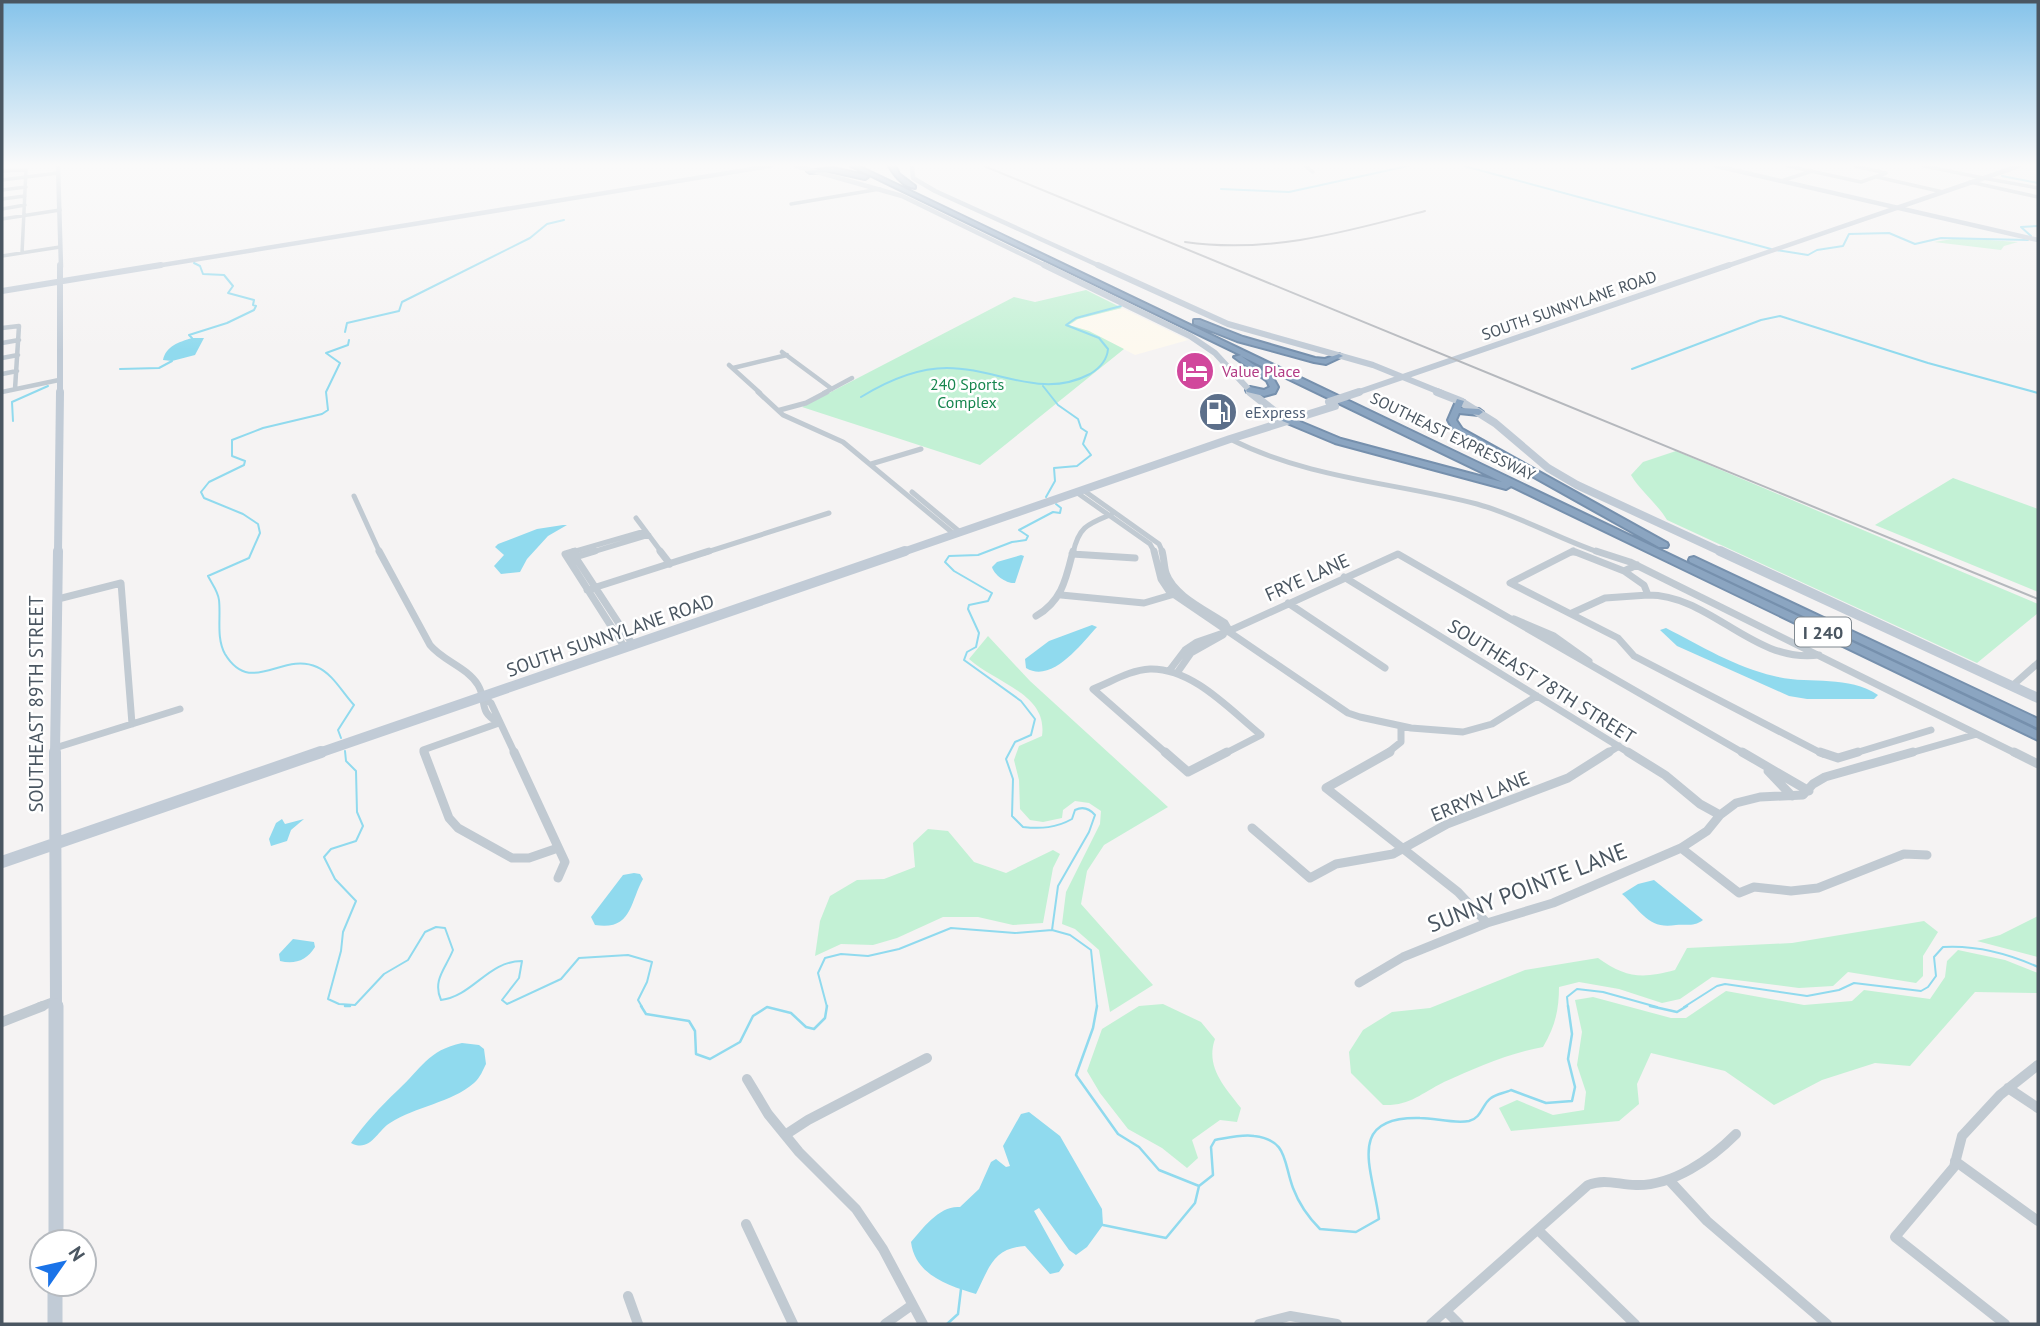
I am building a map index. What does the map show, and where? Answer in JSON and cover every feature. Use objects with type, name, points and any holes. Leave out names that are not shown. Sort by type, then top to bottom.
[{"type":"highway","name":"SOUTHEAST EXPRESSWAY","points":[[983,228],[2038,736]]},
{"type":"highway","name":"SOUTHEAST EXPRESSWAY","points":[[995,228],[2038,724]]},
{"type":"highway","points":[[1158,305],[1233,336],[1308,359],[1326,362],[1339,356]]},
{"type":"highway","points":[[1190,327],[1270,380],[1274,387],[1272,391],[1258,400]]},
{"type":"highway","points":[[1250,390],[1262,393],[1272,391]]},
{"type":"highway","points":[[1479,412],[1458,406],[1452,424],[1462,434],[1663,545]]},
{"type":"highway","points":[[1286,420],[1338,441],[1499,484],[1607,528]]},
{"type":"street","points":[[22,253],[23,228]]},
{"type":"street","name":"SOUTHEAST 89TH STREET","points":[[55,1228],[55,748],[60,228]]},
{"type":"street","points":[[2,291],[389,228]]},
{"type":"street","points":[[969,228],[1190,336],[1215,353],[1258,400],[1286,420]]},
{"type":"street","points":[[1014,228],[1228,324],[1408,377],[1458,406]]},
{"type":"street","name":"SOUTH SUNNYLANE ROAD","points":[[2,862],[1332,404],[1404,382],[1408,377],[1839,228]]},
{"type":"street","points":[[1985,228],[2038,240]]},
{"type":"street","points":[[2,256],[60,247]]},
{"type":"street","points":[[2,328],[19,326],[15,390]]},
{"type":"street","points":[[2,343],[19,340]]},
{"type":"street","points":[[832,389],[785,354],[731,367],[790,419],[816,428],[851,446],[957,533]]},
{"type":"street","points":[[2,358],[18,355]]},
{"type":"street","points":[[2,374],[17,372]]},
{"type":"street","points":[[781,411],[804,403],[852,379]]},
{"type":"street","points":[[2,392],[59,382]]},
{"type":"street","points":[[1479,412],[1548,468],[1577,485],[2038,698]]},
{"type":"street","points":[[1230,439],[1262,456],[1300,470],[1454,498],[1498,510],[1582,546],[1637,565],[2038,764]]},
{"type":"street","points":[[873,464],[921,449]]},
{"type":"street","points":[[1080,491],[1153,547],[1160,580],[1217,626],[1229,631],[1339,709],[1366,720],[1401,726],[1452,732],[1472,731],[1537,696]]},
{"type":"street","points":[[355,496],[382,561],[431,647],[443,659],[473,677],[483,697],[482,706],[490,718],[499,723],[565,862],[558,878]]},
{"type":"street","points":[[591,588],[828,513]]},
{"type":"street","points":[[1036,616],[1050,610],[1061,595],[1082,529],[1113,514]]},
{"type":"street","points":[[636,518],[670,564]]},
{"type":"street","points":[[629,647],[570,556],[647,533]]},
{"type":"street","points":[[1648,594],[1644,585],[1624,571],[1573,551],[1510,583],[1618,638],[1634,656],[1829,757],[1838,758],[1931,730]]},
{"type":"street","points":[[1072,554],[1135,558]]},
{"type":"street","name":"FRYE LANE","points":[[1173,672],[1191,653],[1229,631],[1398,554],[1763,765],[1785,781]]},
{"type":"street","points":[[1624,571],[1637,565]]},
{"type":"street","name":"SOUTHEAST 78TH STREET","points":[[1345,578],[1665,775],[1700,804],[1720,816]]},
{"type":"street","points":[[58,599],[121,583],[132,724]]},
{"type":"street","points":[[1061,595],[1144,603],[1178,593]]},
{"type":"street","points":[[1572,613],[1605,598],[1648,594],[1670,596],[1774,650],[1799,657],[1819,655]]},
{"type":"street","points":[[1288,603],[1385,668]]},
{"type":"street","points":[[2012,686],[2038,663]]},
{"type":"street","points":[[1137,670],[1173,672],[1194,683],[1261,735],[1188,772],[1093,689],[1137,670]]},
{"type":"street","points":[[55,748],[180,709]]},
{"type":"street","points":[[499,723],[423,750],[449,818],[458,828],[512,858],[529,858],[558,848]]},
{"type":"street","points":[[1401,726],[1401,742],[1395,749],[1325,788],[1458,892],[1487,923]]},
{"type":"street","name":"SUNNY POINTE LANE","points":[[1359,983],[1403,957],[1487,923],[1553,903],[1681,848],[1707,831],[1736,803],[1749,799],[1792,796],[1809,791],[1813,784],[1825,777],[1978,734]]},
{"type":"street","name":"ERRYN LANE","points":[[1252,828],[1310,878],[1336,864],[1388,856],[1447,824],[1568,778],[1619,746]]},
{"type":"street","points":[[1785,781],[1809,791]]},
{"type":"street","points":[[1785,781],[1792,796]]},
{"type":"street","points":[[1681,848],[1739,893],[1754,887],[1791,891],[1818,888],[1904,854],[1927,855]]},
{"type":"street","points":[[2,1022],[55,1001]]},
{"type":"street","points":[[785,1135],[808,1120],[927,1058]]},
{"type":"street","points":[[2005,1324],[1895,1237],[1949,1175],[1962,1136],[2008,1087],[2038,1065]]},
{"type":"street","points":[[747,1079],[785,1135],[856,1209],[883,1249],[923,1324]]},
{"type":"street","points":[[2008,1087],[2038,1108]]},
{"type":"street","points":[[1431,1324],[1582,1189],[1594,1182],[1638,1186],[1669,1180],[1721,1150],[1736,1134]]},
{"type":"street","points":[[1955,1161],[2038,1221]]},
{"type":"street","points":[[1669,1180],[1696,1210],[1827,1324]]},
{"type":"street","points":[[746,1224],[793,1324]]},
{"type":"street","points":[[1538,1230],[1635,1324]]},
{"type":"street","points":[[628,1296],[638,1324]]},
{"type":"street","points":[[55,1298],[55,1324]]},
{"type":"street","points":[[885,1324],[912,1305]]},
{"type":"street","points":[[1447,1312],[1459,1324]]},
{"type":"street","points":[[1259,1324],[1290,1316],[1337,1324]]},
{"type":"shaded area","points":[[1122,308],[1188,340],[1135,355],[1089,331],[1068,325],[1078,319]]},
{"type":"shaded area","points":[[1210,356],[1215,379],[1197,385],[1181,385],[1176,364]]},
{"type":"green space","points":[[1959,238],[2018,242],[2004,246],[2001,250],[1934,242]]},
{"type":"green space","name":"240 Sports Complex","points":[[1086,290],[1122,308],[1078,319],[1069,325],[1089,331],[1124,349],[980,465],[802,407],[1014,297],[1035,302]]},
{"type":"green space","points":[[1676,451],[2038,604],[2038,613],[1977,663],[1667,520],[1631,475],[1643,462]]},
{"type":"green space","points":[[1953,478],[2038,509],[2038,592],[1875,525]]},
{"type":"green space","points":[[988,636],[1030,681],[1168,807],[1104,845],[1087,871],[1081,904],[1153,985],[1110,1012],[1099,950],[1075,929],[1062,924],[1066,892],[1100,824],[1101,811],[1089,803],[1075,801],[1063,810],[1062,818],[1043,822],[1030,820],[1020,809],[1019,780],[1014,760],[1019,746],[1042,736],[1042,722],[1029,700],[969,659]]},
{"type":"green space","points":[[928,829],[948,831],[974,862],[1006,873],[1053,850],[1060,854],[1053,868],[1043,923],[1013,925],[978,917],[943,917],[897,938],[873,945],[841,944],[815,956],[820,921],[830,896],[857,880],[884,879],[915,867],[913,843]]},
{"type":"green space","points":[[2038,916],[2038,957],[1977,941],[2000,935]]},
{"type":"green space","points":[[1924,921],[1938,932],[1923,956],[1923,976],[1916,983],[1848,972],[1833,986],[1799,988],[1712,977],[1680,999],[1662,1003],[1619,989],[1579,982],[1559,987],[1555,1018],[1543,1047],[1480,1066],[1401,1104],[1383,1105],[1351,1073],[1349,1052],[1363,1030],[1392,1012],[1430,1008],[1525,970],[1598,958],[1626,973],[1653,975],[1675,970],[1687,948],[1792,943]]},
{"type":"green space","points":[[1958,950],[2005,960],[2038,973],[2038,993],[1975,992],[1910,1066],[1875,1063],[1822,1080],[1774,1105],[1725,1071],[1651,1053],[1637,1084],[1639,1104],[1619,1121],[1511,1131],[1499,1108],[1517,1100],[1553,1115],[1584,1110],[1586,1092],[1577,1065],[1582,1032],[1575,1000],[1593,997],[1671,1018],[1686,1018],[1726,991],[1804,1005],[1852,1001],[1864,990],[1930,999],[1945,977],[1947,961]]},
{"type":"green space","points":[[1163,1004],[1201,1022],[1215,1039],[1213,1059],[1218,1076],[1241,1108],[1237,1122],[1220,1120],[1192,1140],[1198,1158],[1187,1168],[1162,1148],[1128,1129],[1087,1071],[1102,1029],[1139,1006]]},
{"type":"water","points":[[192,338],[204,338],[195,355],[172,361],[163,360],[170,348]]},
{"type":"water","points":[[567,525],[548,536],[527,559],[520,572],[501,574],[494,566],[504,555],[495,547],[498,544],[537,529]]},
{"type":"water","points":[[1024,556],[1015,583],[998,576],[993,570],[992,567],[997,562]]},
{"type":"water","points":[[1092,625],[1097,627],[1056,667],[1036,672],[1026,668],[1025,659],[1049,641]]},
{"type":"water","points":[[1666,628],[1718,655],[1760,672],[1787,679],[1854,684],[1878,695],[1874,699],[1807,699],[1789,696],[1677,646],[1660,630]]},
{"type":"water","points":[[282,819],[285,824],[304,819],[291,830],[287,841],[271,846],[269,839],[276,823]]},
{"type":"water","points":[[640,874],[643,879],[628,913],[616,924],[595,925],[591,917],[623,875]]},
{"type":"water","points":[[1654,880],[1703,920],[1690,925],[1659,925],[1646,918],[1622,894],[1638,884]]},
{"type":"water","points":[[293,939],[314,942],[315,947],[300,960],[280,961],[279,954]]},
{"type":"water","points":[[462,1043],[479,1045],[484,1049],[486,1064],[474,1083],[455,1095],[400,1117],[368,1143],[351,1143],[373,1115],[426,1061],[441,1050]]},
{"type":"water","points":[[1029,1112],[1060,1136],[1102,1209],[1103,1225],[1087,1247],[1076,1255],[1069,1250],[1039,1208],[1034,1211],[1064,1265],[1059,1272],[1050,1274],[1025,1246],[999,1255],[993,1261],[976,1294],[945,1283],[919,1263],[911,1242],[939,1214],[953,1207],[960,1207],[979,1189],[991,1162],[996,1159],[1006,1167],[1010,1166],[1003,1146],[1021,1114]]},
{"type":"waterway","points":[[345,332],[347,323],[399,311],[402,302],[530,238],[542,228]]},
{"type":"waterway","points":[[1693,228],[1771,249]]},
{"type":"waterway","points":[[2022,228],[2031,236]]},
{"type":"waterway","points":[[1776,250],[1808,255],[1817,250],[1843,246],[1849,234],[1889,233],[1915,244],[1941,238],[2028,240]]},
{"type":"waterway","points":[[192,338],[189,335],[227,323],[254,310],[256,306],[253,305],[254,300],[228,293],[233,286],[224,275],[203,274],[200,266],[194,263]]},
{"type":"waterway","points":[[861,397],[902,376],[947,368],[965,369],[1036,384],[1072,381],[1097,369],[1105,361],[1108,349],[1099,338],[1066,325],[1076,318],[1121,306]]},
{"type":"waterway","points":[[1632,369],[1761,320],[1780,316],[1928,363],[2038,393]]},
{"type":"waterway","points":[[341,738],[338,730],[354,705],[323,670],[304,664],[292,664],[268,671],[245,672],[235,666],[225,654],[220,634],[218,597],[208,576],[249,558],[260,533],[258,524],[243,514],[204,498],[201,492],[209,482],[244,465],[245,461],[232,456],[232,440],[263,428],[322,414],[328,410],[326,392],[340,363],[326,353],[348,345],[349,340]]},
{"type":"waterway","points":[[120,369],[159,368],[172,361]]},
{"type":"waterway","points":[[13,421],[12,402],[48,386]]},
{"type":"waterway","points":[[1043,386],[1058,405],[1078,419],[1081,428],[1087,432],[1083,444],[1091,455],[1077,466],[1054,468],[1055,481],[1046,497]]},
{"type":"waterway","points":[[1052,930],[1058,886],[1089,832],[1095,815],[1088,809],[1081,808],[1075,810],[1072,819],[1066,822],[1036,828],[1023,827],[1012,816],[1013,779],[1006,759],[1015,742],[1031,735],[1035,719],[1021,701],[964,660],[967,652],[976,647],[979,633],[968,609],[969,605],[988,601],[992,593],[954,571],[945,562],[949,556],[978,555],[1012,542],[1026,540],[1028,536],[1019,530],[1053,512],[1060,513],[1061,508],[1056,504]]},
{"type":"waterway","points":[[345,751],[346,761],[356,771],[357,812],[363,826],[356,841],[331,849],[324,857],[335,879],[356,901],[343,932],[341,951],[328,999],[339,1004],[355,1005],[384,974],[408,960],[425,932],[436,927],[445,928],[453,950],[439,980],[441,1000],[462,992],[490,972],[510,963],[522,961],[519,978],[502,1000],[507,1004],[561,979],[579,958],[628,955],[652,962],[647,982],[638,1000],[642,1007]]},
{"type":"waterway","points":[[827,1007],[818,973],[825,958],[841,954],[868,956],[899,949],[951,928],[1015,933],[1052,930]]},
{"type":"waterway","points":[[1052,930],[1070,935],[1091,950],[1097,1006]]},
{"type":"waterway","points":[[1684,1007],[1717,986],[1725,984],[1807,996],[1839,990],[1854,983],[1921,991],[1928,987],[1936,976],[1934,957],[1943,947],[1992,951],[2038,967]]},
{"type":"waterway","points":[[1568,1007],[1567,997],[1577,989],[1603,992],[1657,1007]]},
{"type":"waterway","points":[[345,1006],[350,1006]]},
{"type":"waterway","points":[[641,1006],[646,1014],[689,1021],[695,1031],[696,1054],[710,1059],[740,1042],[753,1016],[767,1007],[791,1013],[806,1027],[814,1029],[825,1018],[827,1007]]},
{"type":"waterway","points":[[1097,1006],[1093,1028],[1076,1075],[1118,1134],[1139,1147],[1159,1170],[1199,1186]]},
{"type":"waterway","points":[[1199,1186],[1213,1175],[1211,1147],[1215,1140],[1245,1136],[1265,1138],[1279,1147],[1298,1199],[1320,1229],[1356,1232],[1379,1219],[1369,1165],[1369,1149],[1372,1136],[1381,1126],[1396,1120],[1420,1118],[1469,1121],[1477,1117],[1495,1095],[1511,1090],[1546,1103],[1572,1101],[1575,1087],[1568,1059],[1572,1034],[1568,1006]]},
{"type":"waterway","points":[[1650,1006],[1677,1012],[1687,1006]]},
{"type":"waterway","points":[[1103,1225],[1166,1238],[1195,1203],[1199,1186]]},
{"type":"waterway","points":[[947,1324],[958,1314],[961,1289]]},
{"type":"railway","points":[[1135,228],[2038,599]]},
{"type":"railway","points":[[1185,242],[1216,245],[1277,243],[1358,228]]},
{"type":"place","name":"Value Place","points":[[1195,371]]},
{"type":"place","name":"eExpress","points":[[1218,412]]}]
